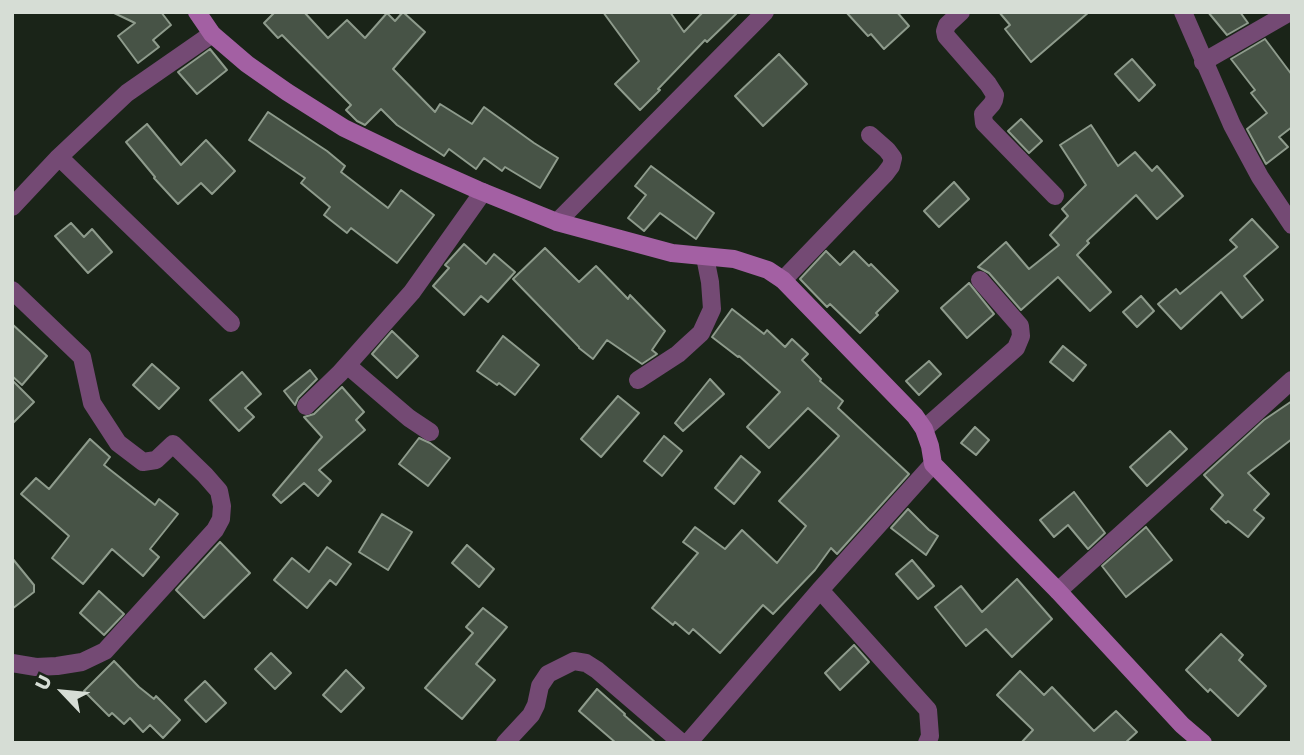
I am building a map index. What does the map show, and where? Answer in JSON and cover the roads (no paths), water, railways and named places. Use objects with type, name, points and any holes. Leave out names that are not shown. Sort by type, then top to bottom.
[{"type":"street","points":[[197,12],[212,34],[247,64],[287,92],[345,128],[415,162],[556,222],[672,253],[734,260],[768,270],[783,280],[924,429],[933,464],[1058,591],[1182,725],[1203,743]]},
{"type":"street","points":[[556,222],[765,12]]},
{"type":"street","points":[[961,12],[947,25],[946,36],[995,95],[995,100],[983,114],[984,122],[1055,196]]},
{"type":"street","points":[[1183,12],[1232,125],[1260,177],[1292,225]]},
{"type":"street","points":[[1203,62],[1290,12]]},
{"type":"street","points":[[12,206],[127,93],[212,34]]},
{"type":"street","points":[[783,280],[891,166],[892,158],[887,150],[870,135]]},
{"type":"street","points":[[59,158],[231,323]]},
{"type":"street","points":[[306,406],[347,365],[412,292],[483,192]]},
{"type":"street","points":[[638,380],[678,354],[701,333],[712,309],[705,257]]},
{"type":"street","points":[[924,429],[1016,348],[1021,336],[1020,326],[980,280]]},
{"type":"street","points":[[12,290],[82,357],[92,403],[118,443],[143,462],[156,460],[173,444],[219,491],[222,506],[221,519],[215,530],[105,651],[82,662],[57,666],[36,667],[12,663]]},
{"type":"street","points":[[347,365],[409,418],[430,432]]},
{"type":"street","points":[[1058,591],[1292,380]]},
{"type":"street","points":[[688,743],[933,464]]},
{"type":"street","points":[[820,590],[928,710],[930,736],[927,743]]},
{"type":"street","points":[[505,743],[531,715],[540,686],[548,674],[574,661],[586,663],[597,670],[681,743]]}]
